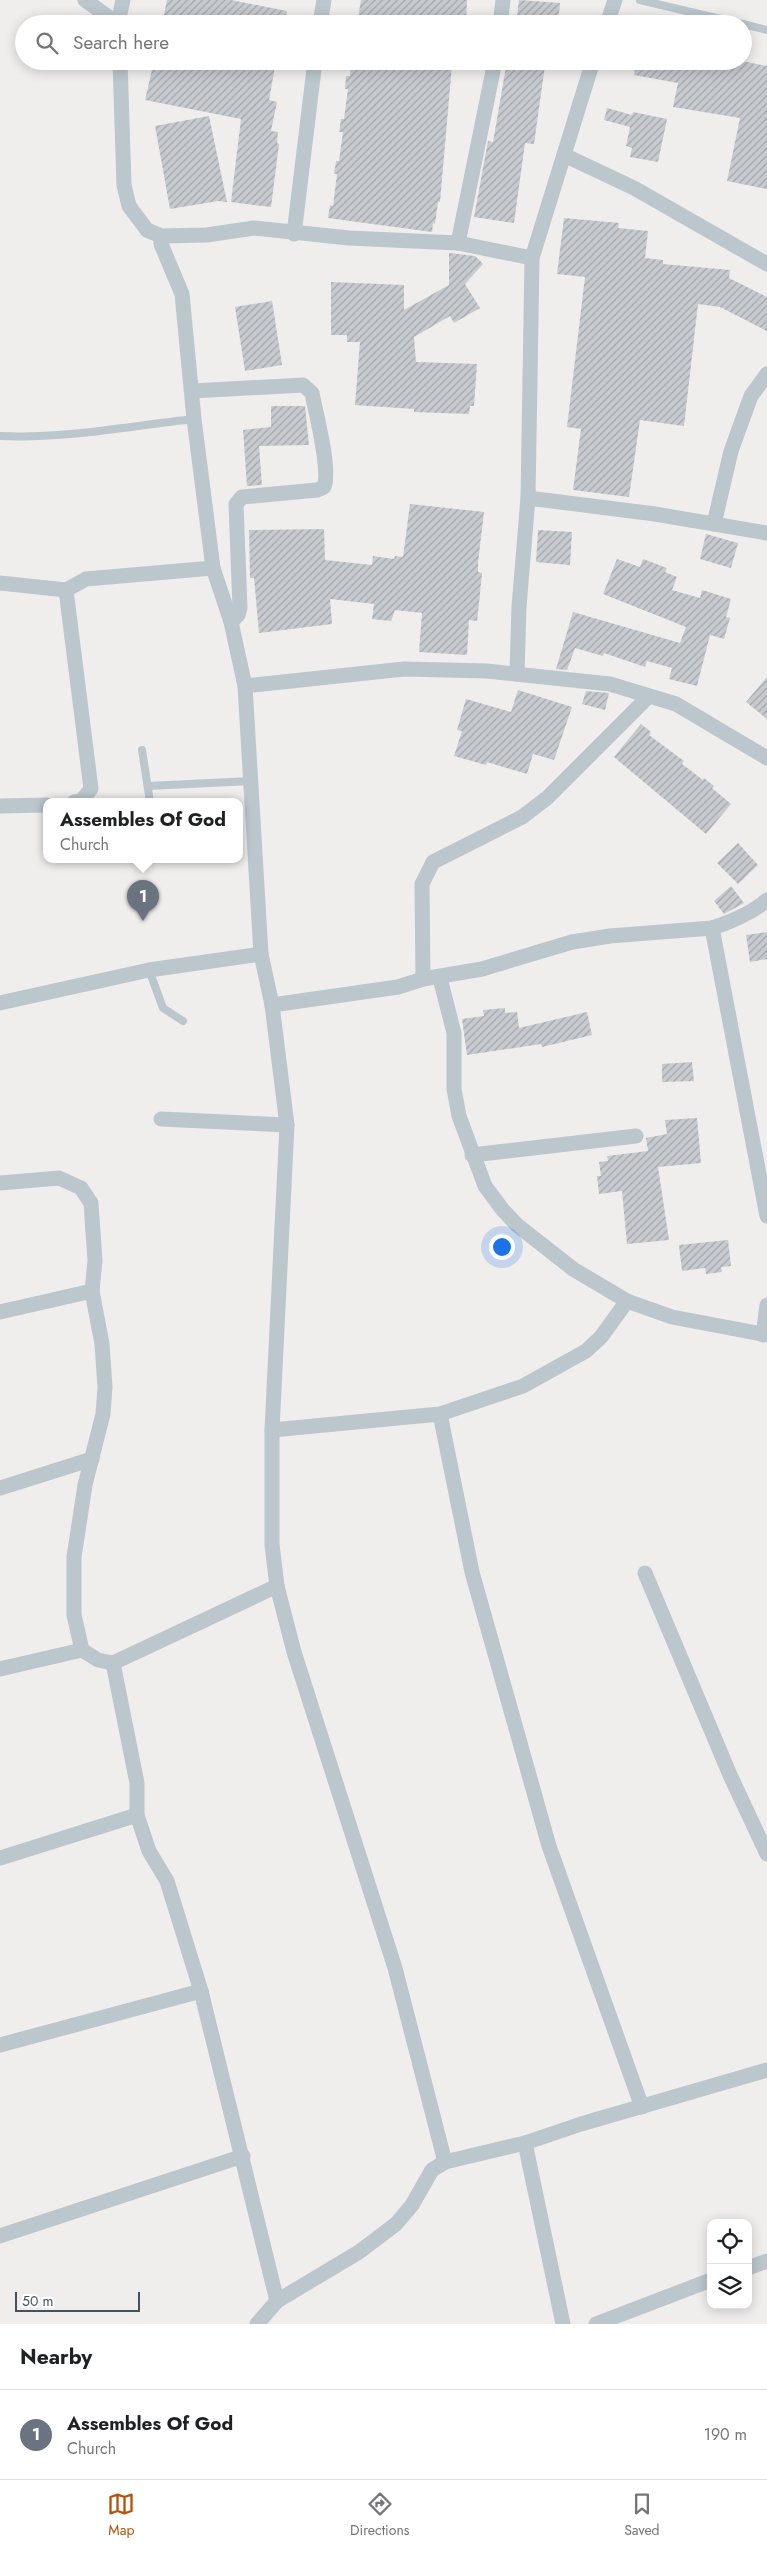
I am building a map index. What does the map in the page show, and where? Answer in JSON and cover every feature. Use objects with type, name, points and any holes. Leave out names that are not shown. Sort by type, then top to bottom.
[{"type":"street","points":[[85,0],[106,15]]},
{"type":"street","points":[[120,15],[122,0]]},
{"type":"street","points":[[322,15],[324,0]]},
{"type":"street","points":[[501,15],[503,0]]},
{"type":"street","points":[[610,15],[616,0]]},
{"type":"street","points":[[120,70],[124,185],[129,206],[137,220],[147,230],[161,236],[207,235],[254,228],[294,234],[458,243],[532,258]]},
{"type":"street","points":[[294,234],[314,70]]},
{"type":"street","points":[[458,243],[493,70]]},
{"type":"street","points":[[517,674],[519,607],[528,498],[532,258],[591,70]]},
{"type":"street","points":[[564,155],[634,188],[767,264]]},
{"type":"street","points":[[161,236],[163,249],[182,294],[194,419],[213,568],[231,622],[245,686],[261,954],[272,1006],[286,1125],[272,1430],[272,1545],[277,1586],[294,1652],[395,1968],[444,2162]]},
{"type":"street","points":[[714,524],[731,451],[751,396],[767,374]]},
{"type":"street","points":[[192,391],[303,385],[312,394],[326,467],[327,480],[324,487],[317,490],[242,497],[236,504],[240,608],[238,615],[231,622]]},
{"type":"street","points":[[528,498],[767,533]]},
{"type":"street","points":[[0,583],[66,590],[86,579],[213,568]]},
{"type":"street","points":[[66,590],[91,789],[83,798]]},
{"type":"street","points":[[245,686],[404,668],[517,674],[610,684],[676,704],[767,758]]},
{"type":"street","points":[[423,980],[422,884],[434,862],[522,816],[547,798],[648,697]]},
{"type":"street","points":[[0,806],[43,805]]},
{"type":"street","points":[[272,1006],[373,992],[423,980],[440,978],[507,962],[572,942],[610,936],[712,928],[726,924],[759,907],[767,900]]},
{"type":"street","points":[[712,928],[767,1216]]},
{"type":"street","points":[[0,1003],[149,970],[261,954]]},
{"type":"street","points":[[440,978],[454,1032],[454,1089],[459,1116],[485,1186],[517,1225],[573,1269],[627,1302],[672,1317],[765,1335],[767,1305]]},
{"type":"street","points":[[161,1120],[286,1125]]},
{"type":"street","points":[[472,1155],[636,1136]]},
{"type":"street","points":[[0,1182],[59,1178],[81,1188],[91,1204],[95,1261],[92,1291],[102,1344],[104,1387],[103,1414],[92,1459],[74,1557],[74,1616],[82,1650],[98,1660],[113,1663],[277,1586]]},
{"type":"street","points":[[0,1312],[92,1291]]},
{"type":"street","points":[[272,1430],[440,1414],[523,1386],[586,1351],[601,1336],[627,1302]]},
{"type":"street","points":[[440,1414],[472,1572],[549,1846],[642,2107]]},
{"type":"street","points":[[0,1488],[92,1459]]},
{"type":"street","points":[[644,1574],[730,1775],[767,1854]]},
{"type":"street","points":[[0,1670],[82,1650]]},
{"type":"street","points":[[113,1663],[137,1783],[137,1815],[149,1851],[167,1881],[200,1991],[243,2156],[277,2301]]},
{"type":"street","points":[[0,1858],[137,1815]]},
{"type":"street","points":[[0,2045],[200,1991]]},
{"type":"street","points":[[256,2324],[277,2301],[359,2252],[396,2224],[412,2205],[432,2170],[444,2162],[525,2143],[767,2070]]},
{"type":"street","points":[[525,2143],[563,2324]]},
{"type":"street","points":[[0,2236],[243,2156]]},
{"type":"street","points":[[752,2267],[767,2261]]},
{"type":"street","points":[[596,2324],[707,2282]]},
{"type":"lane","points":[[640,0],[704,15]]},
{"type":"lane","points":[[752,26],[767,30]]},
{"type":"lane","points":[[0,436],[27,438],[91,433],[194,419]]},
{"type":"lane","points":[[142,750],[150,798]]},
{"type":"lane","points":[[148,786],[251,782]]},
{"type":"lane","points":[[149,970],[163,1008],[183,1021]]},
{"type":"building","points":[[167,0],[231,0],[287,11],[286,15],[164,15]]},
{"type":"building","points":[[361,0],[467,0],[466,15],[358,15]]},
{"type":"building","points":[[519,0],[560,3],[559,15],[517,15]]},
{"type":"building","points":[[752,63],[767,66],[767,189],[727,181],[740,118],[673,107],[678,83],[634,75],[635,70],[752,70]]},
{"type":"building","points":[[152,70],[274,70],[269,100],[277,102],[271,131],[278,132],[277,143],[279,144],[271,207],[231,202],[241,119],[145,100]]},
{"type":"building","points":[[350,70],[452,70],[440,202],[438,202],[432,232],[328,218],[330,205],[333,206],[337,174],[334,174],[336,161],[339,161],[343,132],[339,132],[341,119],[344,119],[348,89],[345,89],[346,76],[350,76]]},
{"type":"building","points":[[505,70],[544,70],[534,144],[525,143],[514,223],[474,217],[488,141],[493,142]]},
{"type":"building","points":[[607,108],[632,115],[633,112],[667,119],[658,162],[630,157],[632,148],[626,146],[630,127],[604,120]]},
{"type":"building","points":[[209,116],[227,202],[218,201],[170,209],[155,126]]},
{"type":"building","points":[[564,218],[619,223],[618,228],[648,231],[645,258],[663,260],[663,264],[730,270],[729,278],[767,297],[767,331],[720,307],[698,304],[684,426],[640,420],[629,497],[573,490],[581,429],[567,427],[585,277],[557,274]]},
{"type":"building","points":[[449,253],[475,256],[483,264],[465,284],[480,308],[454,323],[450,316],[414,337],[416,362],[477,364],[474,406],[470,406],[469,414],[414,412],[414,409],[355,405],[360,342],[347,342],[347,335],[331,335],[331,282],[404,285],[404,310],[449,285]]},
{"type":"building","points":[[272,301],[282,365],[245,371],[235,307]]},
{"type":"building","points":[[271,406],[305,406],[309,445],[259,446],[262,485],[247,486],[243,430],[271,427]]},
{"type":"building","points":[[410,504],[484,512],[478,563],[478,572],[482,573],[477,621],[469,620],[467,655],[419,652],[422,613],[395,610],[391,621],[372,619],[374,604],[330,599],[332,624],[259,633],[254,578],[250,578],[249,530],[324,529],[325,560],[372,565],[373,556],[394,559],[395,556],[403,557]]},
{"type":"building","points":[[538,530],[572,532],[570,565],[536,562]]},
{"type":"building","points":[[706,534],[738,543],[731,568],[700,559]]},
{"type":"building","points":[[617,559],[640,567],[643,559],[667,568],[665,572],[677,577],[672,590],[700,598],[702,590],[731,599],[726,617],[730,618],[724,639],[710,635],[697,686],[669,679],[672,668],[647,661],[645,667],[604,653],[603,656],[575,648],[567,670],[556,669],[573,612],[680,643],[686,627],[603,594]]},
{"type":"building","points":[[767,677],[767,719],[746,702]]},
{"type":"building","points":[[518,690],[572,707],[554,760],[533,754],[527,774],[487,762],[486,765],[454,756],[462,731],[457,730],[466,699],[511,712]]},
{"type":"building","points":[[586,691],[609,693],[605,710],[582,704]]},
{"type":"building","points":[[641,724],[651,732],[649,735],[684,761],[682,764],[714,786],[712,788],[731,804],[706,834],[614,757]]},
{"type":"building","points":[[738,843],[758,865],[738,884],[717,863]]},
{"type":"building","points":[[731,886],[744,903],[724,914],[714,901]]},
{"type":"building","points":[[767,932],[767,959],[750,962],[746,935]]},
{"type":"building","points":[[505,1008],[505,1013],[517,1012],[519,1028],[587,1012],[592,1035],[542,1047],[541,1044],[467,1055],[462,1019],[484,1016],[483,1010]]},
{"type":"building","points":[[692,1062],[694,1081],[662,1082],[662,1064]]},
{"type":"building","points":[[697,1118],[701,1163],[658,1167],[669,1240],[627,1244],[622,1191],[599,1194],[597,1176],[601,1176],[599,1162],[608,1161],[607,1156],[648,1151],[646,1138],[667,1134],[665,1120]]},
{"type":"building","points":[[728,1240],[731,1266],[721,1267],[722,1272],[706,1274],[705,1268],[682,1271],[679,1245]]},
{"type":"place","name":"Assembles Of God","points":[[143,921]]}]
